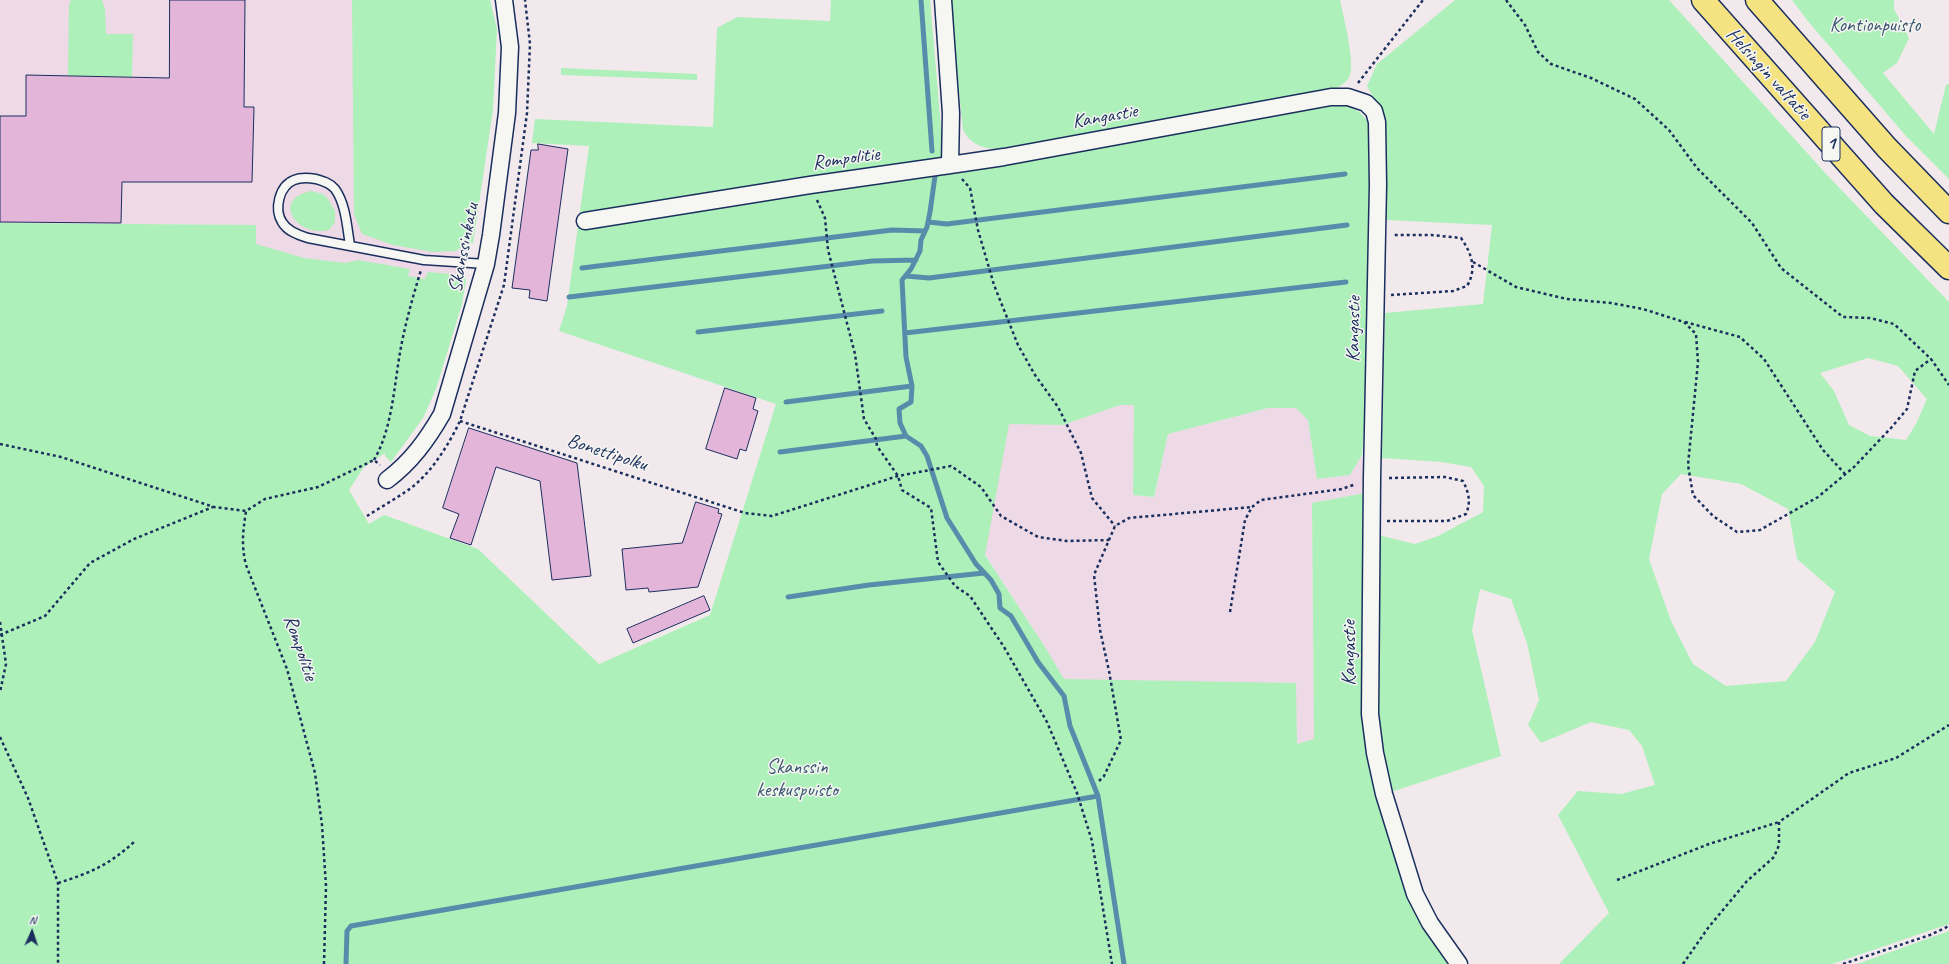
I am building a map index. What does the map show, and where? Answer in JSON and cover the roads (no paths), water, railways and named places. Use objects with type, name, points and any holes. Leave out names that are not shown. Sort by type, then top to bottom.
[{"type":"highway","points":[[1699,0],[1717,17]]},
{"type":"highway","name":"Helsingin valtatie","points":[[1703,0],[1884,204],[1949,268]]},
{"type":"highway","name":"Helsingin valtatie","points":[[1763,5],[1887,148],[1949,212]]},
{"type":"street","name":"Skanssinkatu","points":[[387,480],[403,468],[416,454],[432,433],[442,414],[486,264],[507,112],[510,47],[504,0]]},
{"type":"street","points":[[943,0],[951,113],[950,165]]},
{"type":"street","name":"Kangastie","points":[[950,165],[1004,157],[1331,97],[1348,97],[1366,103],[1374,111],[1377,122],[1377,236],[1372,478],[1370,714],[1374,753],[1384,794],[1415,894],[1430,923],[1459,964]]},
{"type":"street","name":"Rompolitie","points":[[585,221],[810,185],[950,165]]},
{"type":"lane","points":[[350,245],[344,213],[334,189],[325,181],[310,178],[295,180],[286,185],[281,193],[278,211],[282,223],[294,233],[308,238],[424,260],[486,264]]},
{"type":"waterway","points":[[921,0],[932,151]]},
{"type":"waterway","points":[[928,222],[947,224],[1345,174]]},
{"type":"waterway","points":[[935,176],[930,212],[927,227],[921,240],[920,251],[911,269],[902,280],[906,357],[912,386],[911,402],[899,409],[900,423],[906,436],[921,446],[927,456],[947,518],[976,564],[991,580],[999,594],[1000,608],[1011,616],[1038,662],[1064,696],[1070,726],[1098,796],[1124,964]]},
{"type":"waterway","points":[[906,276],[929,278],[1347,225]]},
{"type":"waterway","points":[[582,268],[892,230],[925,231]]},
{"type":"waterway","points":[[569,297],[872,261],[916,260]]},
{"type":"waterway","points":[[905,333],[1346,282]]},
{"type":"waterway","points":[[698,332],[882,311]]},
{"type":"waterway","points":[[786,402],[912,386]]},
{"type":"waterway","points":[[780,452],[906,436]]},
{"type":"waterway","points":[[788,597],[869,585],[984,573]]},
{"type":"waterway","points":[[346,964],[347,931],[351,926],[1098,796]]},
{"type":"park label","name":"Kontionpuisto","points":[[1875,26]]},
{"type":"park label","name":"Skanssin keskuspuisto","points":[[797,780]]}]
